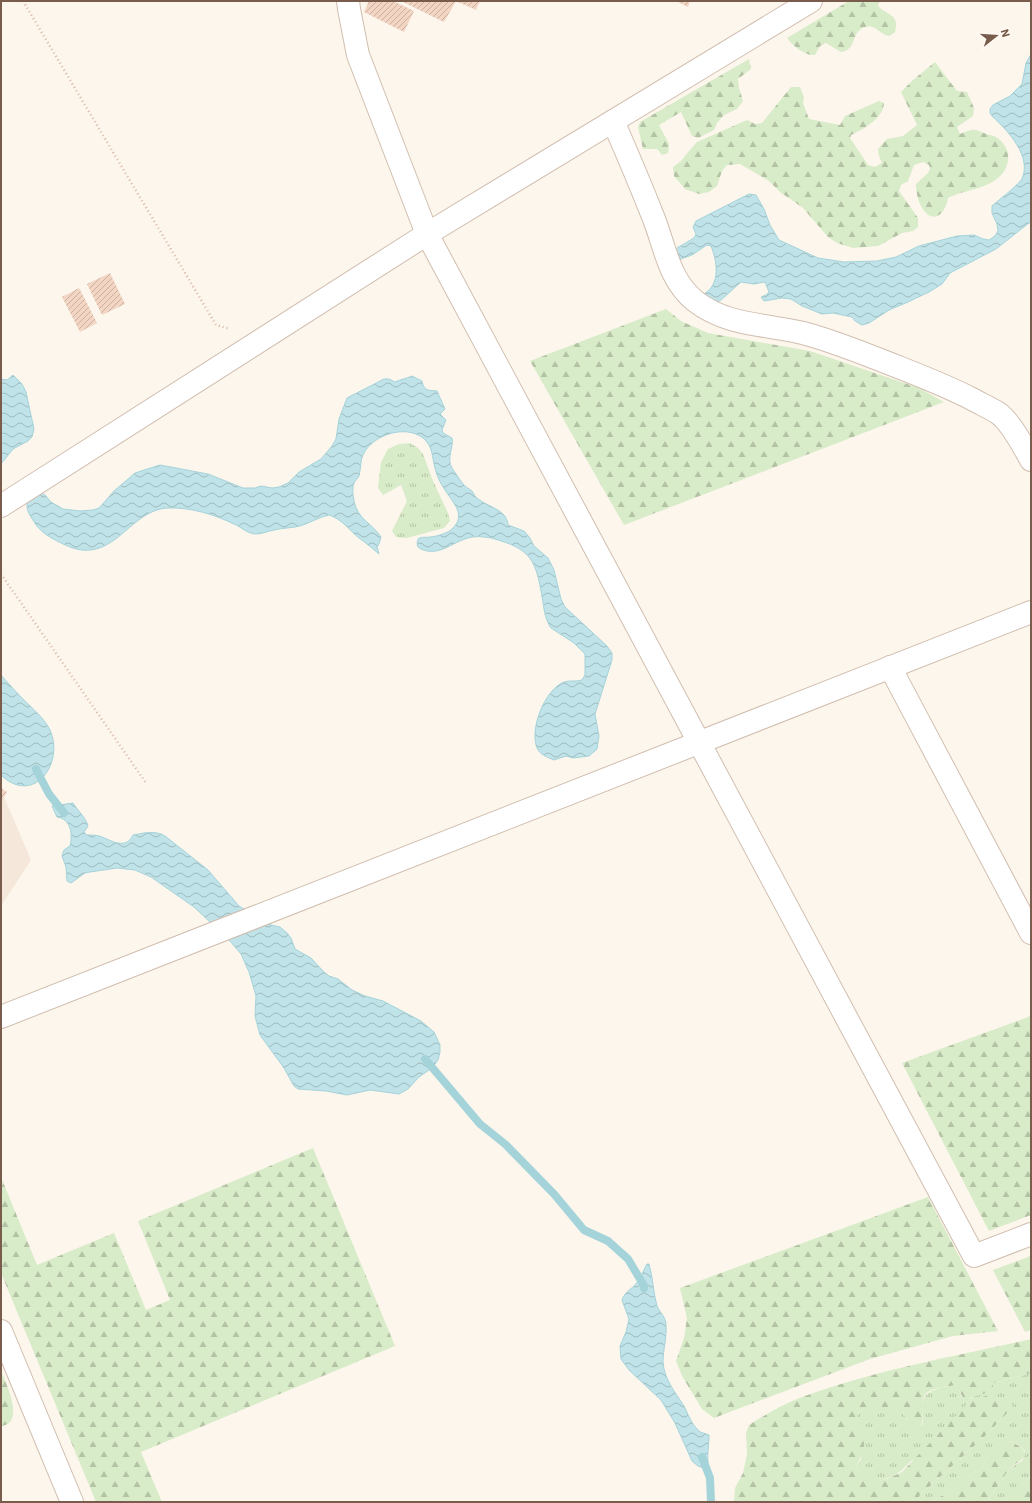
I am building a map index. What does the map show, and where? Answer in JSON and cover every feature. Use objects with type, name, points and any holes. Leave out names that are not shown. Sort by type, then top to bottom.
[{"type":"street","points":[[348,1],[358,54],[428,234],[974,1256],[1031,1234]]},
{"type":"street","points":[[1,506],[428,234],[811,1]]},
{"type":"street","points":[[613,121],[631,160],[654,221],[666,259],[678,282],[695,301],[720,316],[746,324],[771,327],[805,334],[851,349],[944,385],[1000,414],[1014,431],[1031,460]]},
{"type":"street","points":[[1,1017],[1031,612]]},
{"type":"street","points":[[890,667],[1031,933]]},
{"type":"street","points":[[1,1331],[72,1502]]},
{"type":"path","points":[[23,1],[216,325],[263,338]]},
{"type":"path","points":[[1,574],[146,783]]},
{"type":"shaded area","points":[[1,790],[31,860],[1,906]]},
{"type":"green space","points":[[849,1],[881,1],[878,4],[879,7],[895,19],[895,32],[890,36],[873,27],[866,27],[858,32],[851,46],[846,51],[841,52],[826,43],[820,46],[815,55],[807,54],[800,50],[787,38]]},
{"type":"green space","points":[[749,59],[751,69],[738,79],[743,101],[737,109],[724,115],[717,123],[714,130],[698,138],[692,136],[681,112],[659,125],[669,144],[668,153],[662,155],[657,149],[643,149],[638,127],[640,122]]},
{"type":"green space","points":[[935,62],[957,91],[967,92],[974,108],[973,116],[957,127],[960,134],[973,130],[996,137],[1007,149],[1008,159],[1002,174],[996,179],[983,186],[948,198],[942,213],[935,217],[924,211],[918,200],[916,184],[928,173],[930,169],[929,165],[923,162],[914,165],[908,181],[901,185],[899,191],[918,218],[918,227],[913,231],[902,233],[878,246],[853,248],[837,243],[828,237],[803,208],[781,193],[769,181],[740,164],[727,165],[722,171],[717,186],[709,192],[699,194],[685,189],[674,176],[673,167],[681,161],[697,142],[747,120],[755,124],[762,123],[791,87],[800,87],[804,97],[803,103],[809,119],[840,125],[845,116],[879,101],[884,103],[880,114],[872,123],[851,135],[850,138],[868,165],[875,167],[882,163],[878,149],[887,139],[903,136],[917,125],[901,92]]},
{"type":"green space","points":[[666,309],[681,321],[708,333],[810,351],[919,388],[944,402],[624,525],[530,361]]},
{"type":"green space","points":[[410,443],[418,448],[423,454],[450,521],[444,528],[407,538],[396,537],[392,531],[407,501],[401,485],[383,495],[378,488],[381,462],[388,449],[399,444]]},
{"type":"green space","points":[[1031,1016],[1031,1215],[989,1231],[902,1063]]},
{"type":"green space","points":[[313,1148],[395,1346],[141,1452],[162,1502],[96,1502],[1,1273],[1,1177],[37,1265],[114,1233],[146,1310],[170,1300],[138,1221]]},
{"type":"green space","points":[[928,1197],[998,1331],[953,1336],[870,1359],[714,1418],[702,1409],[682,1376],[676,1361],[684,1338],[687,1318],[680,1288]]},
{"type":"green space","points":[[1031,1256],[1031,1330],[1025,1332],[993,1270]]},
{"type":"green space","points":[[1031,1339],[1031,1373],[993,1383],[993,1391],[972,1397],[968,1400],[963,1398],[956,1385],[942,1387],[928,1392],[922,1400],[923,1415],[921,1425],[918,1429],[914,1429],[910,1426],[902,1410],[862,1410],[857,1415],[864,1446],[856,1466],[861,1477],[869,1483],[887,1479],[902,1472],[971,1400],[993,1394],[1013,1405],[983,1438],[919,1496],[921,1502],[734,1502],[735,1488],[743,1473],[747,1454],[746,1433],[749,1425],[773,1411],[797,1399],[855,1380],[913,1365]]},
{"type":"green space","points":[[1,1371],[10,1393],[13,1411],[12,1418],[8,1424],[1,1426]]},
{"type":"green space","points":[[1031,1373],[1031,1476],[1004,1502],[987,1502],[1009,1469],[1023,1460],[1025,1451],[1017,1444],[1009,1441],[988,1457],[982,1467],[950,1491],[931,1502],[921,1502],[919,1496],[983,1438],[1009,1411],[911,1461],[897,1474],[869,1484],[861,1477],[856,1466],[861,1459],[862,1433],[858,1425],[857,1415],[862,1410],[902,1410],[910,1426],[922,1425],[923,1400],[929,1392],[956,1385],[959,1388],[961,1396],[970,1399],[993,1383]]},
{"type":"green space","points":[[1009,1441],[1020,1447],[1026,1456],[1009,1469],[987,1502],[931,1502],[950,1491],[982,1467],[988,1457],[1001,1445]]},
{"type":"green space","points":[[1031,1476],[1031,1502],[1004,1502]]},
{"type":"water","points":[[1031,54],[1031,223],[996,249],[950,273],[942,284],[929,292],[889,310],[869,323],[862,325],[855,321],[852,317],[833,313],[822,314],[802,306],[791,299],[782,298],[764,301],[761,297],[769,292],[765,282],[754,284],[741,282],[721,300],[709,306],[704,294],[713,284],[716,272],[715,258],[711,246],[707,245],[692,255],[678,260],[673,254],[677,248],[694,238],[696,234],[693,227],[696,221],[749,194],[756,195],[779,240],[818,258],[844,262],[877,261],[896,257],[919,246],[957,236],[974,235],[989,240],[995,236],[998,231],[997,224],[992,213],[992,206],[1019,183],[1022,179],[1024,170],[1024,162],[1017,144],[992,116],[990,109],[993,105],[1010,96],[1022,84],[1026,63]]},
{"type":"water","points":[[13,375],[22,384],[26,392],[34,429],[32,437],[28,441],[13,449],[1,464],[1,379],[7,380]]},
{"type":"water","points":[[412,376],[422,381],[426,389],[437,391],[445,409],[440,414],[446,420],[442,430],[443,433],[452,438],[450,464],[462,482],[477,498],[504,515],[508,525],[524,531],[534,546],[548,558],[554,570],[561,599],[565,607],[607,646],[612,653],[612,660],[595,714],[599,736],[597,749],[589,756],[573,758],[566,756],[554,760],[539,752],[535,742],[537,723],[544,702],[557,686],[568,681],[582,680],[585,675],[585,654],[574,643],[551,628],[549,625],[538,577],[535,567],[530,559],[525,553],[516,547],[505,542],[484,537],[466,538],[441,550],[428,551],[419,548],[417,543],[419,538],[435,536],[452,529],[458,519],[458,514],[455,504],[439,479],[429,445],[423,438],[416,434],[398,432],[381,437],[367,448],[361,460],[359,476],[354,483],[353,488],[354,501],[362,517],[381,537],[377,547],[379,554],[342,522],[329,515],[300,526],[256,534],[250,533],[234,524],[210,514],[176,508],[153,511],[141,518],[107,544],[95,549],[80,550],[63,544],[45,534],[36,525],[28,510],[28,501],[41,493],[51,502],[63,509],[80,511],[99,508],[114,491],[135,473],[160,465],[208,474],[243,488],[255,488],[261,486],[272,488],[279,487],[288,483],[299,472],[321,459],[332,446],[336,439],[339,419],[347,398],[384,379],[389,379],[395,382]]},
{"type":"water","points":[[1,675],[42,718],[50,730],[54,743],[50,767],[43,777],[35,783],[24,786],[13,783],[1,775]]},
{"type":"water","points":[[73,803],[87,823],[88,826],[84,832],[87,835],[99,836],[119,843],[127,842],[133,835],[141,833],[157,833],[165,836],[208,870],[239,906],[271,925],[280,927],[291,938],[295,949],[311,958],[329,976],[338,979],[352,990],[365,996],[383,1001],[421,1021],[434,1032],[440,1045],[438,1060],[432,1068],[419,1077],[408,1089],[399,1094],[370,1090],[347,1095],[326,1091],[298,1089],[294,1086],[284,1068],[260,1035],[255,1016],[256,996],[249,972],[241,954],[230,941],[194,907],[151,877],[135,870],[117,868],[90,872],[85,873],[71,883],[67,881],[66,867],[62,856],[64,850],[70,846],[71,832],[68,824],[62,818],[57,817],[52,806]]},
{"type":"water","points":[[647,1264],[649,1264],[657,1306],[666,1322],[663,1362],[665,1374],[693,1424],[700,1432],[709,1435],[708,1463],[704,1468],[698,1466],[692,1461],[675,1423],[661,1400],[629,1370],[621,1359],[620,1346],[626,1332],[629,1319],[622,1300],[626,1293],[635,1285]]},
{"type":"building","points":[[369,1],[393,1],[414,11],[404,32],[364,12]]},
{"type":"building","points":[[401,1],[456,1],[444,22]]},
{"type":"building","points":[[456,1],[480,1],[476,10]]},
{"type":"building","points":[[676,1],[690,1],[688,7]]},
{"type":"building","points":[[110,273],[125,304],[102,315],[87,284]]},
{"type":"building","points":[[79,288],[97,323],[80,332],[62,297]]},
{"type":"building","points":[[1,788],[7,792],[1,802]]},
{"type":"waterway","points":[[36,769],[49,794],[64,813]]},
{"type":"waterway","points":[[425,1059],[480,1124],[505,1144],[554,1194],[584,1230],[608,1241],[628,1259],[644,1288]]},
{"type":"waterway","points":[[702,1457],[710,1478],[711,1502]]}]
